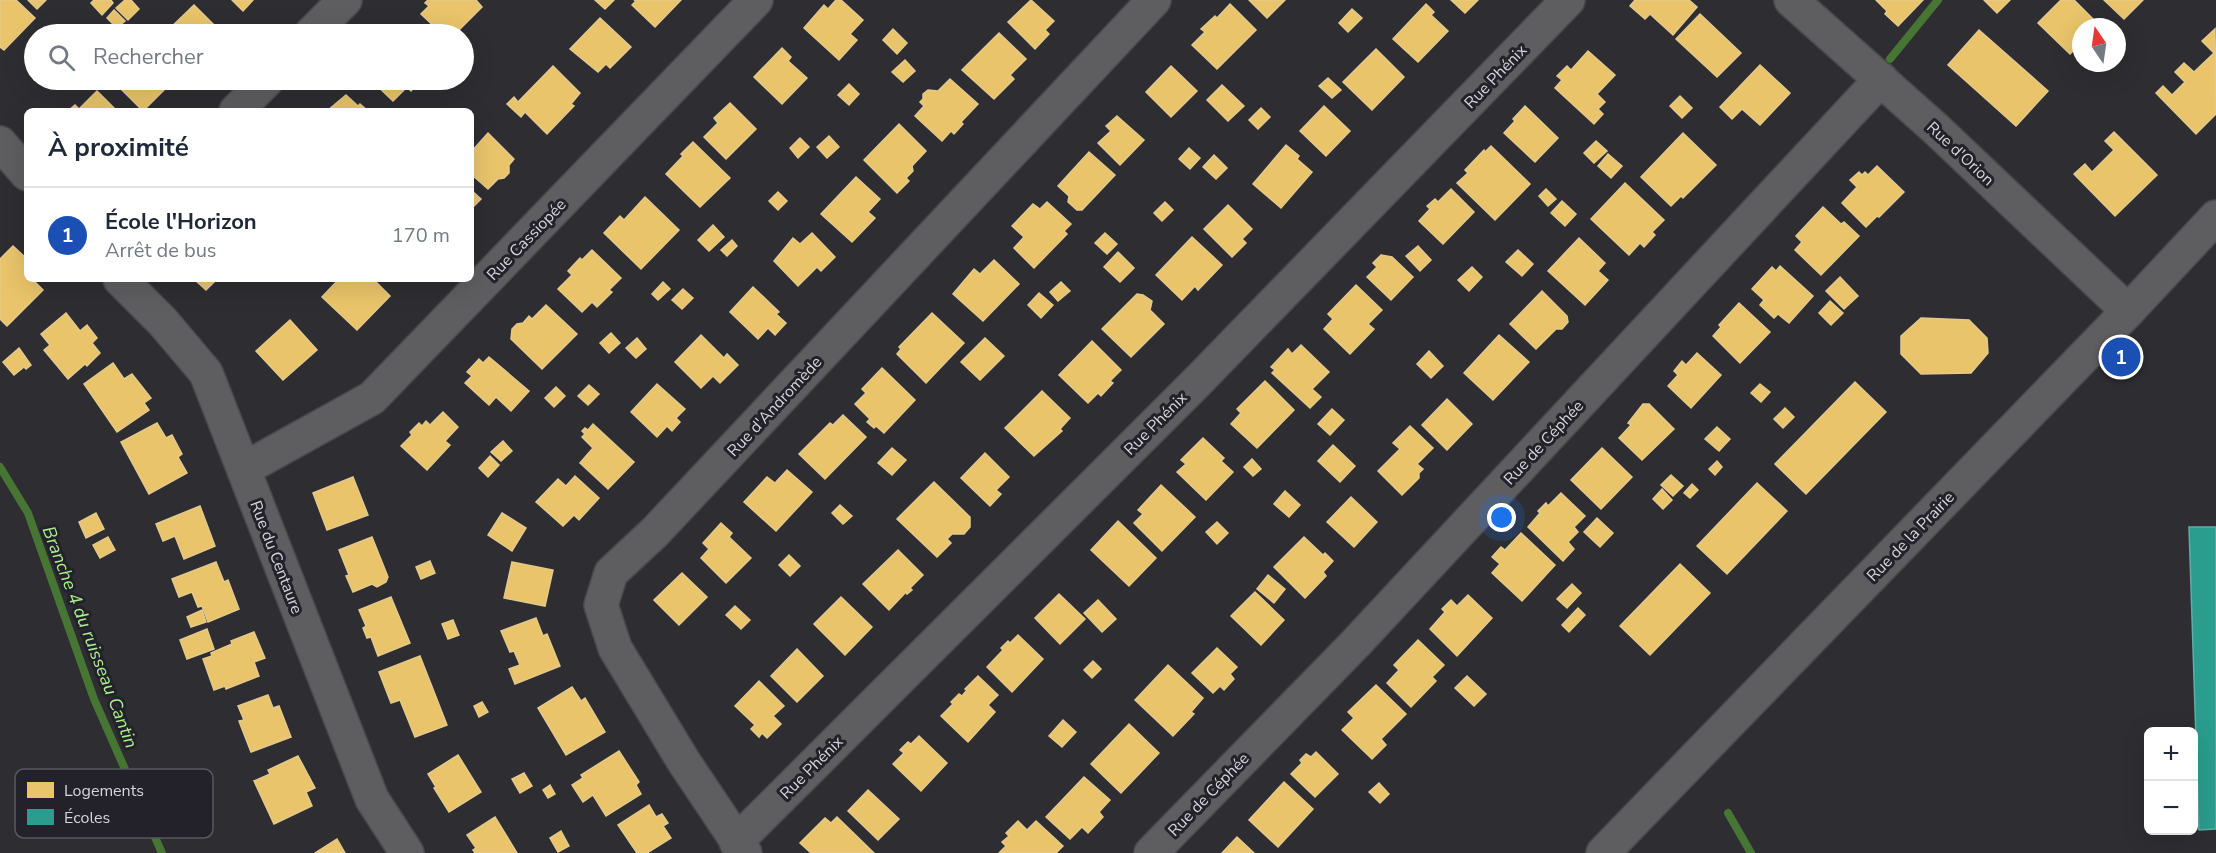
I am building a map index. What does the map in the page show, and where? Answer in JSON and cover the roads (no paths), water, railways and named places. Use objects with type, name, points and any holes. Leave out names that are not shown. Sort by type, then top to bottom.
[{"type":"street","points":[[321,24],[345,0]]},
{"type":"street","name":"Rue Cassiopée","points":[[244,469],[372,398],[756,0]]},
{"type":"street","name":"Rue d'Andromède","points":[[741,847],[684,762],[615,648],[601,605],[611,573],[656,532],[1154,0]]},
{"type":"street","name":"Rue Phénix","points":[[741,847],[1568,0]]},
{"type":"street","name":"Rue d'Orion","points":[[1791,0],[1881,79],[2128,311]]},
{"type":"street","name":"Rue de Céphée","points":[[1151,853],[1355,644],[1881,79]]},
{"type":"street","points":[[239,108],[257,90]]},
{"type":"street","points":[[0,143],[24,171]]},
{"type":"street","name":"Rue de la Prairie","points":[[1603,853],[2128,311],[2216,217]]},
{"type":"street","name":"Rue du Centaure","points":[[123,282],[163,322],[206,373],[372,799],[406,853]]},
{"type":"waterway","points":[[1890,59],[1938,0]]},
{"type":"waterway","name":"Branche 4 du ruisseau Cantin","points":[[0,467],[28,513],[94,699],[125,769]]},
{"type":"waterway","points":[[1728,813],[1751,853]]},
{"type":"waterway","name":"Branche 4 du ruisseau Cantin","points":[[155,838],[162,853]]},
{"type":"place","name":"École l'Horizon","points":[[2121,357]]}]
